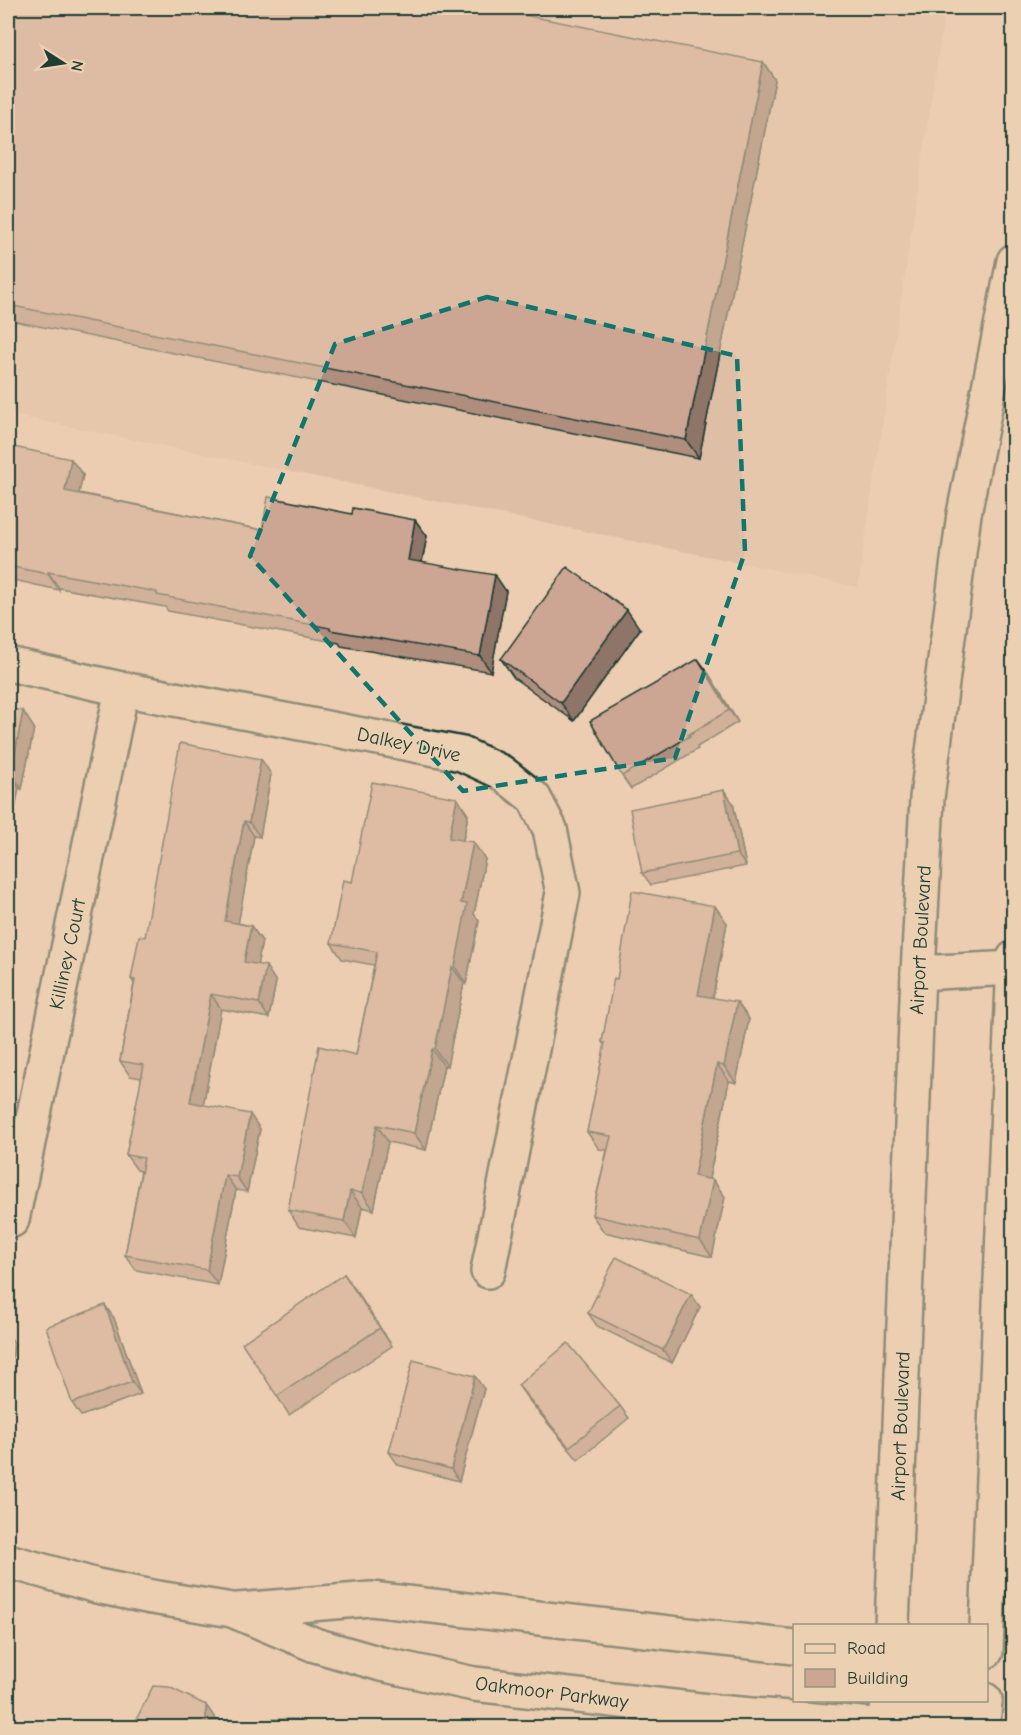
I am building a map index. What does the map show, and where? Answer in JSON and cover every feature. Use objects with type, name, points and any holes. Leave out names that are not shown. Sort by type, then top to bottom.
[{"type":"street","name":"Airport Boulevard","points":[[892,1624],[927,798],[964,514],[1014,261]]},
{"type":"street","name":"Dalkey Drive","points":[[8,664],[122,689],[462,754],[501,771],[534,798],[550,829],[563,893],[488,1271]]},
{"type":"street","name":"Killiney Court","points":[[12,1220],[122,689]]},
{"type":"street","points":[[988,1625],[1014,958]]},
{"type":"street","points":[[918,973],[1013,968]]},
{"type":"street","name":"Oakmoor Parkway","points":[[8,1561],[97,1586],[232,1610],[315,1645],[381,1664],[474,1684],[717,1712],[886,1718],[984,1708]]},
{"type":"street","name":"Oakmoor Parkway","points":[[232,1610],[371,1599],[793,1647]]},
{"type":"highlighted area","points":[[487,297],[737,356],[745,552],[675,758],[463,791],[250,556],[335,344]]},
{"type":"shaded area","points":[[8,8],[945,8],[858,587],[8,414]]},
{"type":"building","points":[[8,8],[488,8],[763,62],[686,440],[8,305]]},
{"type":"building","points":[[9,446],[71,459],[65,491],[262,530],[268,497],[352,514],[353,508],[415,520],[408,560],[495,575],[480,656],[330,630],[330,628],[157,595],[157,592],[8,566]]},
{"type":"building","points":[[567,567],[627,610],[561,703],[501,659]]},
{"type":"building","points":[[698,659],[729,710],[622,776],[590,721]]},
{"type":"building","points":[[8,708],[23,711],[11,773],[8,772]]},
{"type":"building","points":[[180,743],[261,759],[249,822],[244,821],[225,921],[251,926],[244,962],[266,966],[259,1003],[211,994],[190,1102],[250,1114],[237,1177],[225,1175],[207,1270],[125,1255],[144,1158],[126,1155],[144,1065],[120,1061],[135,980],[131,979],[139,936],[145,937]]},
{"type":"building","points":[[372,782],[457,798],[449,838],[473,842],[461,903],[467,904],[455,967],[452,967],[414,1133],[377,1125],[362,1193],[350,1191],[344,1221],[288,1210],[319,1046],[356,1055],[377,952],[331,943],[343,880],[352,882]]},
{"type":"building","points":[[724,790],[737,854],[642,873],[630,809]]},
{"type":"building","points":[[632,891],[715,906],[698,995],[737,1002],[724,1066],[717,1064],[694,1176],[713,1180],[700,1240],[592,1215],[611,1136],[587,1132]]},
{"type":"building","points":[[616,1257],[691,1294],[663,1350],[588,1313]]},
{"type":"building","points":[[344,1274],[380,1328],[277,1396],[242,1343]]},
{"type":"building","points":[[105,1305],[132,1382],[72,1403],[46,1327]]},
{"type":"building","points":[[568,1343],[620,1406],[569,1447],[518,1385]]},
{"type":"building","points":[[413,1360],[475,1376],[451,1469],[389,1452]]},
{"type":"building","points":[[153,1686],[169,1687],[206,1705],[206,1721],[296,1719],[312,1728],[132,1728]]}]
